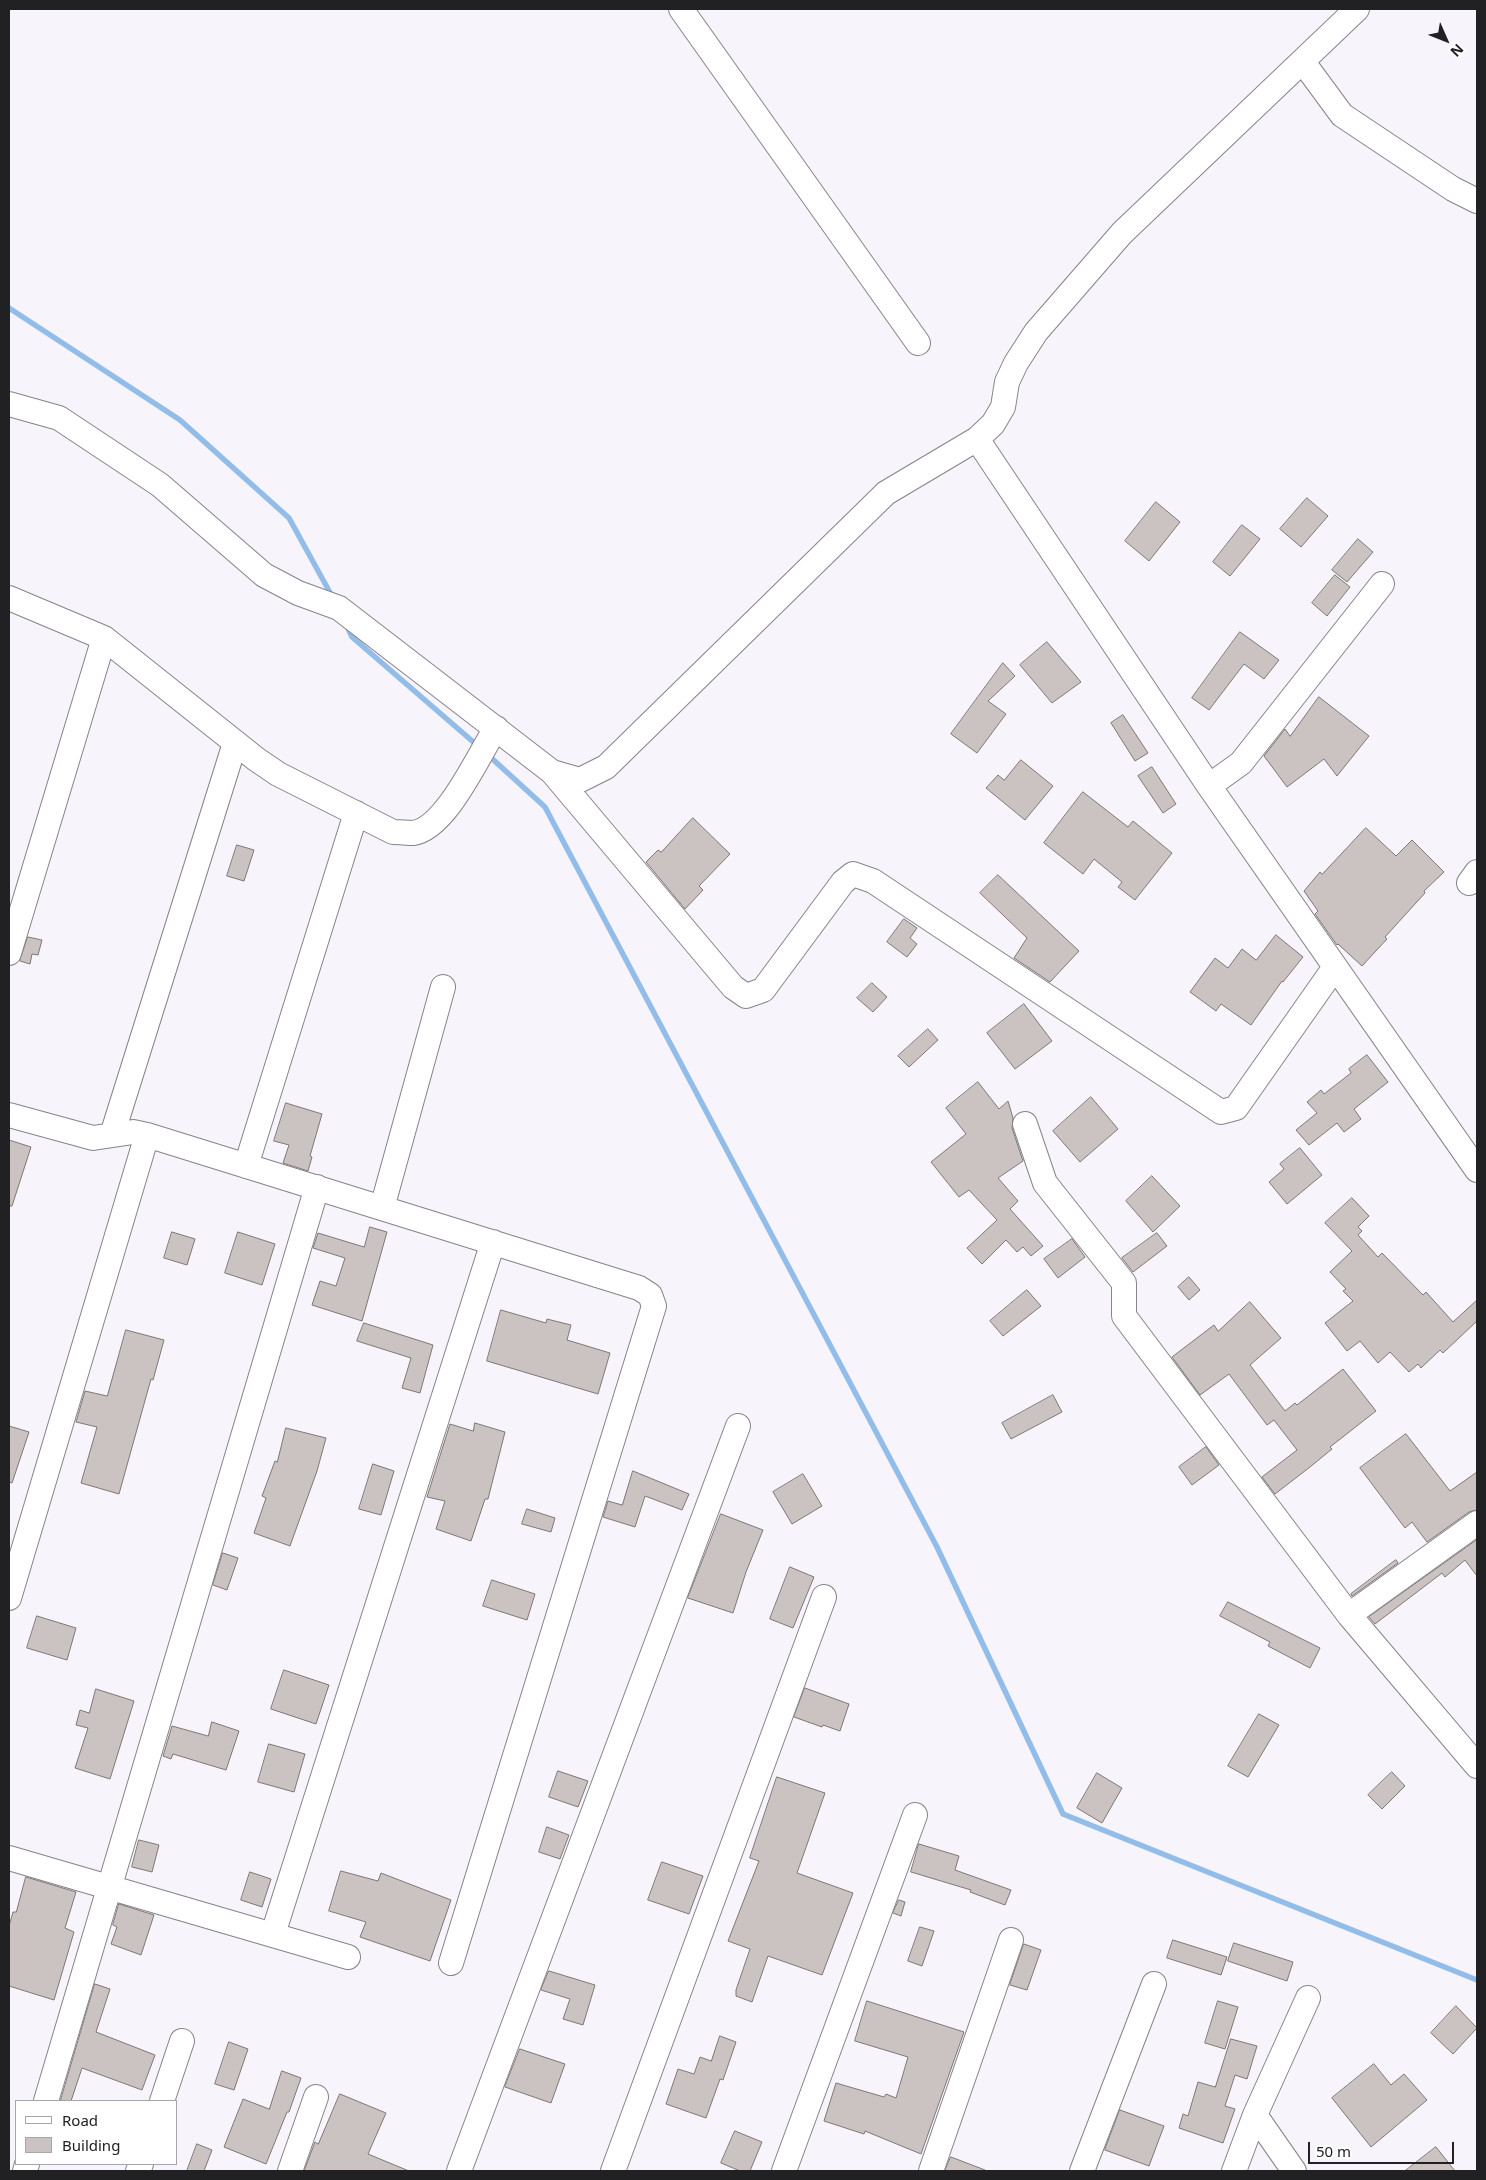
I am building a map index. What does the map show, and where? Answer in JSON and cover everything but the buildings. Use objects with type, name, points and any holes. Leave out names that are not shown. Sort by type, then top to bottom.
[{"type":"street","points":[[681,9],[918,343]]},
{"type":"street","points":[[552,772],[580,780],[606,767],[886,493],[977,439],[993,424],[1003,407],[1007,382],[1016,363],[1036,332],[1122,233],[1357,9]]},
{"type":"street","points":[[1303,62],[1342,115],[1453,190],[1477,202]]},
{"type":"street","points":[[9,404],[59,418],[160,485],[264,575],[298,593],[339,608],[552,772],[733,987],[746,996],[763,990],[843,882],[853,874],[873,881],[1222,1112],[1236,1108],[1335,967]]},
{"type":"street","points":[[977,439],[1209,786],[1335,967],[1475,1162]]},
{"type":"street","points":[[1209,786],[1241,763],[1382,584]]},
{"type":"street","points":[[9,598],[104,638],[235,743],[278,774],[393,832],[415,833],[438,819],[454,801],[496,728]]},
{"type":"street","points":[[9,953],[104,638]]},
{"type":"street","points":[[112,1135],[235,743]]},
{"type":"street","points":[[246,1166],[356,813]]},
{"type":"street","points":[[382,1208],[443,987]]},
{"type":"street","points":[[9,1115],[79,1136],[93,1138],[133,1132],[147,1135],[639,1288],[650,1295],[654,1306],[451,1963]]},
{"type":"street","points":[[1025,1124],[1045,1183],[1124,1283],[1124,1316],[1348,1615],[1477,1766]]},
{"type":"street","points":[[9,1598],[147,1135]]},
{"type":"street","points":[[46,2100],[316,1188]]},
{"type":"street","points":[[273,1934],[493,1242]]},
{"type":"street","points":[[459,2171],[738,1426]]},
{"type":"street","points":[[1348,1615],[1477,1523]]},
{"type":"street","points":[[614,2171],[824,1597]]},
{"type":"street","points":[[784,2171],[915,1815]]},
{"type":"street","points":[[9,1858],[348,1956]]},
{"type":"street","points":[[931,2171],[1011,1940]]},
{"type":"street","points":[[1082,2171],[1154,1984]]},
{"type":"street","points":[[1234,2171],[1255,2115],[1308,1998]]},
{"type":"street","points":[[162,2100],[182,2040]]},
{"type":"street","points":[[290,2171],[316,2097]]},
{"type":"street","points":[[1255,2115],[1294,2171]]},
{"type":"waterway","points":[[9,308],[180,420],[289,518],[333,598]]},
{"type":"waterway","points":[[346,624],[352,637],[478,746]]},
{"type":"waterway","points":[[487,754],[545,807],[937,1547],[1063,1814],[1477,1980]]}]
